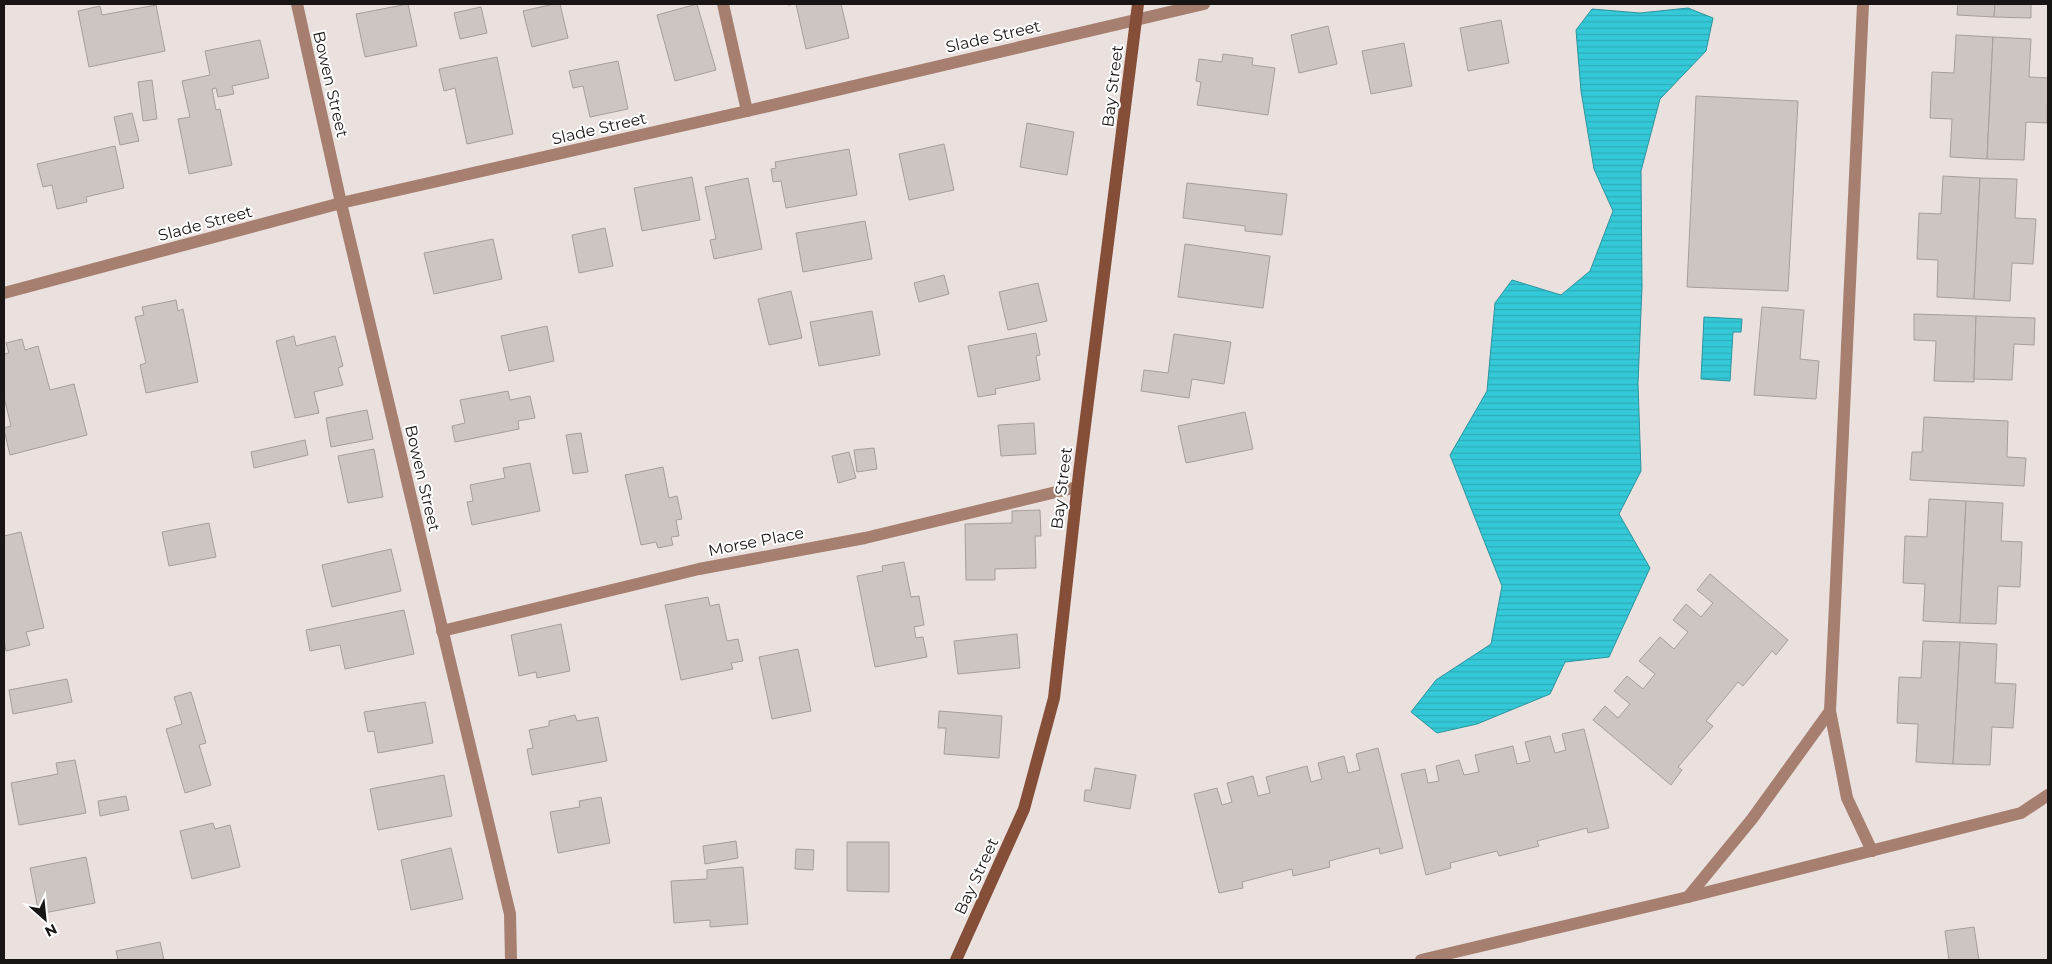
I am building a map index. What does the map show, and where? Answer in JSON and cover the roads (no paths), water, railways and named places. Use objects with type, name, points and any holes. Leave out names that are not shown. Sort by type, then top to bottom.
[{"type":"main road","name":"Bay Street","points":[[956,960],[1024,809],[1054,698],[1077,486],[1138,4]]},
{"type":"street","name":"Bowen Street","points":[[297,4],[341,203],[510,914],[511,960]]},
{"type":"street","points":[[723,4],[747,112]]},
{"type":"street","name":"Slade Street","points":[[4,293],[341,203],[747,112],[1204,4]]},
{"type":"street","points":[[1863,4],[1830,711],[1847,798],[1872,851]]},
{"type":"street","name":"Morse Place","points":[[442,631],[699,569],[865,538],[1077,486]]},
{"type":"street","points":[[1688,897],[1752,819],[1830,711]]},
{"type":"street","points":[[1421,960],[1688,897],[2021,813],[2048,795]]},
{"type":"water","points":[[1688,8],[1713,18],[1706,51],[1660,99],[1641,171],[1642,287],[1638,383],[1641,471],[1619,514],[1650,568],[1609,657],[1565,662],[1550,694],[1477,724],[1437,733],[1411,712],[1436,680],[1491,644],[1502,586],[1450,455],[1487,391],[1495,303],[1512,280],[1561,295],[1590,271],[1613,211],[1594,169],[1581,91],[1576,30],[1592,9],[1640,13]]},
{"type":"water","points":[[1704,317],[1742,319],[1741,332],[1733,332],[1730,381],[1701,379]]}]
